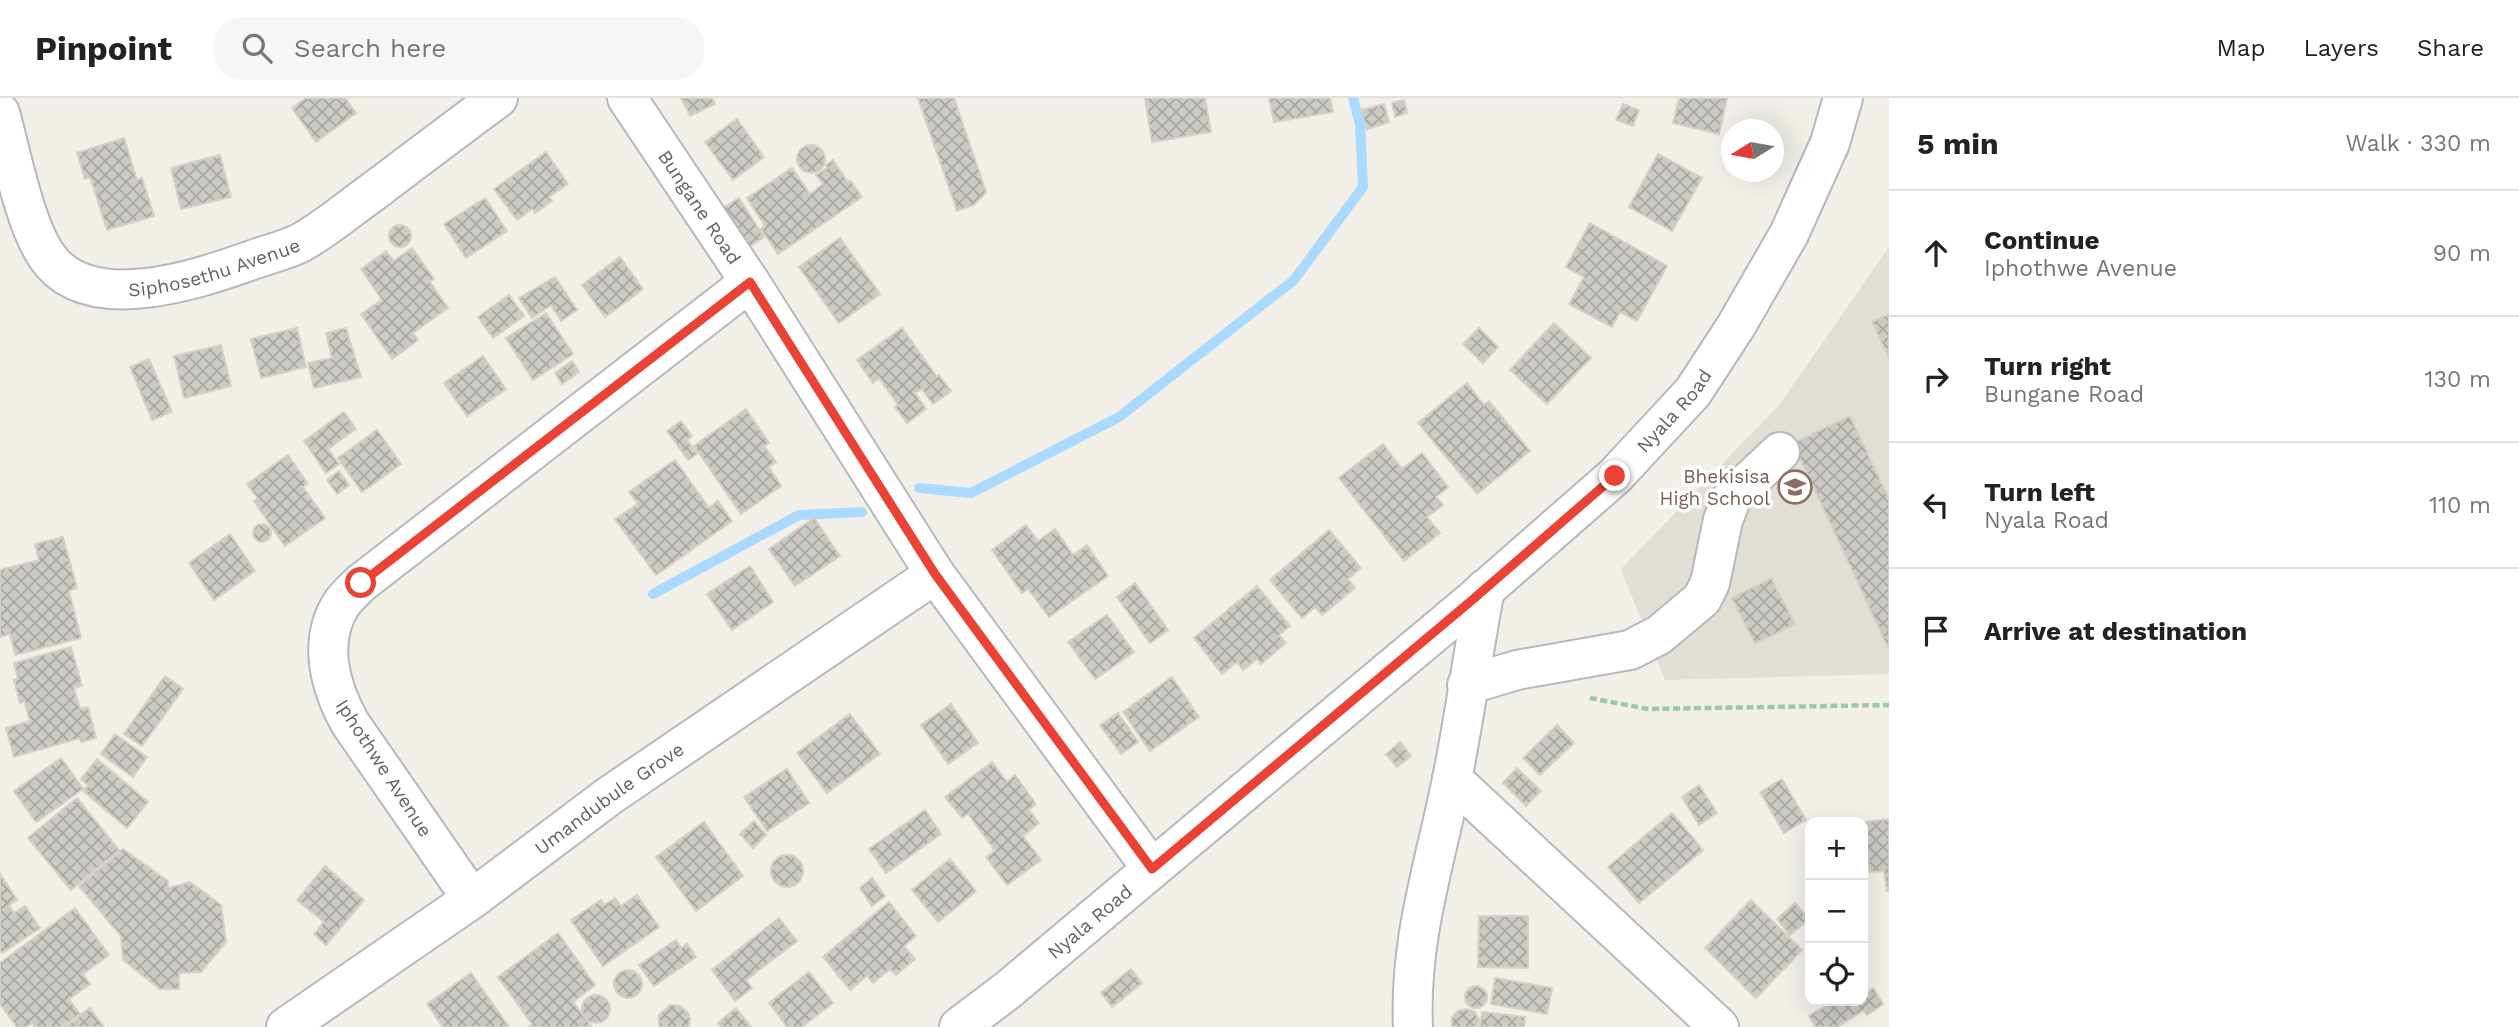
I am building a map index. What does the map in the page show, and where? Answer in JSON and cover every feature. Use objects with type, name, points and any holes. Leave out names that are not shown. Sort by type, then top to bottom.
[{"type":"street","name":"Siphosethu Avenue","points":[[0,113],[31,222],[46,255],[65,275],[88,285],[111,289],[137,289],[186,280],[299,243],[341,215],[498,98]]},
{"type":"street","name":"Bungane Road","points":[[627,98],[750,282],[935,574],[1152,869]]},
{"type":"street","name":"Nyala Road","points":[[959,1027],[1008,990],[1485,589],[1615,476],[1693,392],[1736,326],[1789,234],[1830,143],[1843,98]]},
{"type":"street","name":"Iphothwe Avenue","points":[[472,899],[350,723],[338,701],[330,677],[329,652],[331,629],[342,603],[361,583],[750,282]]},
{"type":"street","points":[[1467,685],[1517,670],[1630,650],[1659,635],[1702,599],[1710,583],[1723,520],[1732,496],[1780,452]]},
{"type":"street","name":"Umandubule Grove","points":[[286,1027],[472,899],[609,796],[935,574]]},
{"type":"street","points":[[1413,1027],[1412,999],[1416,951],[1430,868],[1452,779],[1485,589]]},
{"type":"street","points":[[1452,779],[1719,1027]]},
{"type":"path","points":[[1583,696],[1648,709],[1889,705]]},
{"type":"shaded area","name":"Bhekisisa High School","points":[[1889,247],[1889,674],[1665,680],[1621,569],[1780,404]]},
{"type":"building","points":[[306,98],[345,98],[356,113],[316,142],[292,108]]},
{"type":"building","points":[[681,98],[712,98],[715,104],[690,116]]},
{"type":"building","points":[[918,98],[954,98],[986,192],[974,205],[957,211]]},
{"type":"building","points":[[1145,98],[1205,98],[1211,132],[1152,142]]},
{"type":"building","points":[[1269,98],[1330,98],[1333,112],[1274,122]]},
{"type":"building","points":[[1679,98],[1727,98],[1719,134],[1673,123]]},
{"type":"building","points":[[1404,100],[1407,113],[1395,117],[1392,103]]},
{"type":"building","points":[[1384,104],[1389,122],[1367,129],[1361,110]]},
{"type":"building","points":[[1623,104],[1639,110],[1633,126],[1616,120]]},
{"type":"building","points":[[737,119],[764,157],[733,180],[705,142]]},
{"type":"building","points":[[124,138],[137,180],[142,178],[154,216],[107,230],[90,177],[85,179],[77,153]]},
{"type":"building","points":[[811,145],[821,149],[825,159],[821,169],[811,173],[801,169],[797,159],[801,149]]},
{"type":"building","points":[[546,152],[568,184],[549,197],[552,201],[535,213],[532,209],[517,220],[494,189]]},
{"type":"building","points":[[1658,154],[1702,178],[1672,231],[1629,207]]},
{"type":"building","points":[[220,155],[231,197],[181,209],[171,168]]},
{"type":"building","points":[[833,160],[862,197],[778,254],[761,229],[765,226],[747,198],[792,168],[810,194],[823,184],[816,175]]},
{"type":"building","points":[[485,198],[507,231],[466,258],[444,224]]},
{"type":"building","points":[[739,198],[764,237],[740,253],[714,214]]},
{"type":"building","points":[[1590,223],[1667,266],[1637,321],[1620,312],[1612,327],[1569,304],[1584,277],[1566,267]]},
{"type":"building","points":[[400,225],[408,228],[411,236],[408,244],[400,247],[392,244],[389,236],[392,228]]},
{"type":"building","points":[[840,238],[880,294],[839,323],[799,267]]},
{"type":"building","points":[[412,248],[434,279],[430,282],[448,308],[413,333],[418,340],[392,359],[361,314],[382,300],[361,269],[386,251],[394,261]]},
{"type":"building","points":[[620,257],[643,289],[605,317],[582,285]]},
{"type":"building","points":[[555,277],[577,310],[561,321],[551,305],[532,318],[519,298]]},
{"type":"building","points":[[509,295],[524,316],[493,338],[478,317]]},
{"type":"building","points":[[546,313],[573,354],[533,380],[506,338]]},
{"type":"building","points":[[1889,314],[1889,358],[1872,322]]},
{"type":"building","points":[[1554,323],[1591,358],[1547,404],[1510,370]]},
{"type":"building","points":[[297,328],[306,367],[261,378],[251,339]]},
{"type":"building","points":[[346,328],[361,377],[314,388],[308,363],[332,358],[326,333]]},
{"type":"building","points":[[902,328],[937,377],[939,375],[951,391],[933,404],[922,389],[915,393],[926,409],[907,423],[879,378],[873,383],[857,360]]},
{"type":"building","points":[[1479,328],[1498,347],[1483,363],[1463,344]]},
{"type":"building","points":[[221,345],[231,386],[184,398],[174,356]]},
{"type":"building","points":[[483,356],[506,389],[467,416],[444,383]]},
{"type":"building","points":[[149,359],[172,412],[152,420],[130,367]]},
{"type":"building","points":[[572,361],[579,372],[562,384],[555,373]]},
{"type":"building","points":[[1467,383],[1484,405],[1489,401],[1530,451],[1477,494],[1418,423]]},
{"type":"building","points":[[746,409],[769,443],[764,446],[776,462],[769,467],[781,486],[741,514],[694,446]]},
{"type":"building","points":[[344,412],[356,429],[328,449],[339,464],[326,473],[304,441]]},
{"type":"building","points":[[1850,416],[1889,499],[1889,650],[1793,443]]},
{"type":"building","points":[[681,421],[692,436],[687,440],[697,454],[688,460],[667,431]]},
{"type":"building","points":[[377,430],[401,464],[362,492],[338,458]]},
{"type":"building","points":[[1383,444],[1402,469],[1422,453],[1448,487],[1436,497],[1443,505],[1427,517],[1440,533],[1404,561],[1339,478]]},
{"type":"building","points":[[288,455],[308,484],[303,487],[325,518],[285,546],[254,501],[258,499],[247,484]]},
{"type":"building","points":[[675,460],[709,508],[718,501],[732,521],[656,575],[615,519],[638,504],[629,492]]},
{"type":"building","points":[[339,471],[349,485],[337,494],[327,480]]},
{"type":"building","points":[[814,518],[840,556],[795,586],[769,549]]},
{"type":"building","points":[[262,524],[269,526],[269,540],[262,542],[255,540],[253,533],[255,526]]},
{"type":"building","points":[[1026,525],[1038,541],[1055,529],[1073,555],[1087,545],[1108,576],[1049,617],[1028,589],[1022,593],[992,550]]},
{"type":"building","points":[[1329,530],[1361,568],[1348,579],[1355,588],[1322,615],[1315,607],[1302,618],[1270,580]]},
{"type":"building","points":[[230,534],[255,571],[214,600],[189,563]]},
{"type":"building","points":[[63,537],[77,588],[69,591],[81,638],[15,655],[10,634],[0,637],[0,570],[39,560],[35,544]]},
{"type":"building","points":[[750,566],[773,602],[732,630],[707,594]]},
{"type":"building","points":[[1771,578],[1795,624],[1755,644],[1732,598]]},
{"type":"building","points":[[1135,583],[1168,630],[1150,643],[1117,597]]},
{"type":"building","points":[[1257,586],[1290,626],[1279,635],[1286,643],[1261,664],[1257,659],[1243,670],[1237,662],[1222,674],[1194,638]]},
{"type":"building","points":[[1107,615],[1134,652],[1095,679],[1068,642]]},
{"type":"building","points":[[71,647],[82,686],[74,688],[80,709],[88,707],[96,738],[81,742],[80,738],[14,757],[6,728],[30,721],[24,701],[20,703],[14,680],[18,679],[14,663]]},
{"type":"building","points":[[165,676],[183,689],[142,746],[124,734]]},
{"type":"building","points":[[1172,677],[1199,717],[1150,751],[1123,712]]},
{"type":"building","points":[[951,704],[978,743],[948,764],[921,725]]},
{"type":"building","points":[[1118,713],[1138,742],[1121,754],[1100,725]]},
{"type":"building","points":[[850,714],[880,754],[827,793],[797,753]]},
{"type":"building","points":[[1557,725],[1574,743],[1540,775],[1523,758]]},
{"type":"building","points":[[115,734],[147,757],[133,777],[101,754]]},
{"type":"building","points":[[1400,742],[1411,756],[1397,767],[1386,754]]},
{"type":"building","points":[[61,758],[83,789],[36,822],[14,791]]},
{"type":"building","points":[[97,759],[148,802],[127,828],[83,791],[88,785],[81,779]]},
{"type":"building","points":[[992,762],[1007,782],[1015,775],[1036,804],[1029,810],[1039,823],[1023,836],[1041,860],[1007,885],[986,857],[995,851],[968,814],[962,818],[945,797]]},
{"type":"building","points":[[1517,768],[1541,791],[1526,806],[1503,783]]},
{"type":"building","points":[[787,769],[809,803],[767,831],[744,797]]},
{"type":"building","points":[[1782,779],[1805,821],[1784,833],[1760,792]]},
{"type":"building","points":[[1699,785],[1717,813],[1699,825],[1682,797]]},
{"type":"building","points":[[77,798],[119,850],[71,890],[28,838]]},
{"type":"building","points":[[925,810],[941,834],[886,873],[869,849]]},
{"type":"building","points":[[1672,813],[1703,850],[1639,903],[1608,867]]},
{"type":"building","points":[[1889,819],[1889,891],[1884,871],[1870,872],[1868,822]]},
{"type":"building","points":[[754,821],[766,835],[753,848],[740,834]]},
{"type":"building","points":[[704,822],[743,876],[696,911],[656,857]]},
{"type":"building","points":[[123,849],[168,881],[168,888],[190,882],[221,905],[226,942],[201,972],[179,973],[179,989],[160,989],[123,960],[121,936],[79,886]]},
{"type":"building","points":[[787,855],[798,860],[803,871],[798,882],[787,887],[776,882],[771,871],[776,860]]},
{"type":"building","points":[[950,859],[976,891],[938,922],[912,890]]},
{"type":"building","points":[[325,866],[364,900],[326,945],[314,934],[324,922],[297,900]]},
{"type":"building","points":[[0,874],[17,900],[9,905],[14,913],[25,906],[40,928],[2,953],[0,950]]},
{"type":"building","points":[[872,878],[885,896],[872,906],[860,888]]},
{"type":"building","points":[[637,895],[659,927],[603,966],[571,920],[601,900],[604,905],[615,898],[621,906]]},
{"type":"building","points":[[1751,900],[1802,950],[1756,998],[1705,948]]},
{"type":"building","points":[[889,902],[916,936],[904,946],[915,959],[896,975],[890,969],[873,983],[867,976],[850,990],[823,957]]},
{"type":"building","points":[[1795,903],[1805,914],[1805,922],[1790,935],[1777,919]]},
{"type":"building","points":[[75,908],[109,955],[83,974],[90,984],[69,999],[80,1014],[61,1027],[35,1027],[32,1023],[26,1027],[17,1027],[0,1004],[0,963]]},
{"type":"building","points":[[1479,916],[1528,916],[1528,968],[1478,967]]},
{"type":"building","points":[[779,918],[797,941],[746,980],[752,988],[735,1001],[712,970]]},
{"type":"building","points":[[558,933],[595,985],[573,1002],[592,1027],[528,1027],[532,1024],[498,977]]},
{"type":"building","points":[[676,940],[681,948],[687,944],[696,957],[654,986],[639,965]]},
{"type":"building","points":[[1131,969],[1142,983],[1112,1007],[1101,993]]},
{"type":"building","points":[[628,970],[638,974],[642,984],[638,994],[628,998],[618,994],[614,984],[618,974]]},
{"type":"building","points":[[809,972],[833,1003],[802,1027],[787,1027],[769,1003]]},
{"type":"building","points":[[471,973],[509,1027],[443,1027],[427,1004]]},
{"type":"building","points":[[1495,978],[1552,988],[1547,1014],[1491,1004]]},
{"type":"building","points":[[1476,986],[1484,989],[1487,997],[1484,1005],[1476,1008],[1468,1005],[1465,997],[1468,989]]},
{"type":"building","points":[[1873,988],[1883,1004],[1867,1015],[1864,1010],[1837,1027],[1816,1027],[1809,1016],[1825,1006],[1868,1006],[1868,991]]},
{"type":"building","points":[[596,995],[606,999],[610,1009],[606,1019],[596,1023],[586,1019],[582,1009],[586,999]]},
{"type":"building","points":[[670,1005],[680,1006],[688,1013],[689,1027],[659,1027],[659,1015]]},
{"type":"building","points":[[90,1008],[104,1027],[65,1027]]},
{"type":"building","points":[[736,1008],[751,1027],[721,1027],[718,1023]]},
{"type":"building","points":[[1466,1009],[1475,1012],[1479,1020],[1478,1027],[1452,1027],[1452,1017],[1458,1011]]},
{"type":"building","points":[[1482,1012],[1525,1017],[1524,1027],[1480,1027]]},
{"type":"waterway","points":[[919,488],[971,493],[1119,417],[1294,280],[1363,187],[1360,124],[1353,98]]},
{"type":"waterway","points":[[653,594],[799,515],[862,512]]},
{"type":"place","name":"Bhekisisa High School","points":[[1795,487]]},
{"type":"route","points":[[361,583],[750,282],[935,574],[1152,869],[1471,601],[1615,476]]}]
